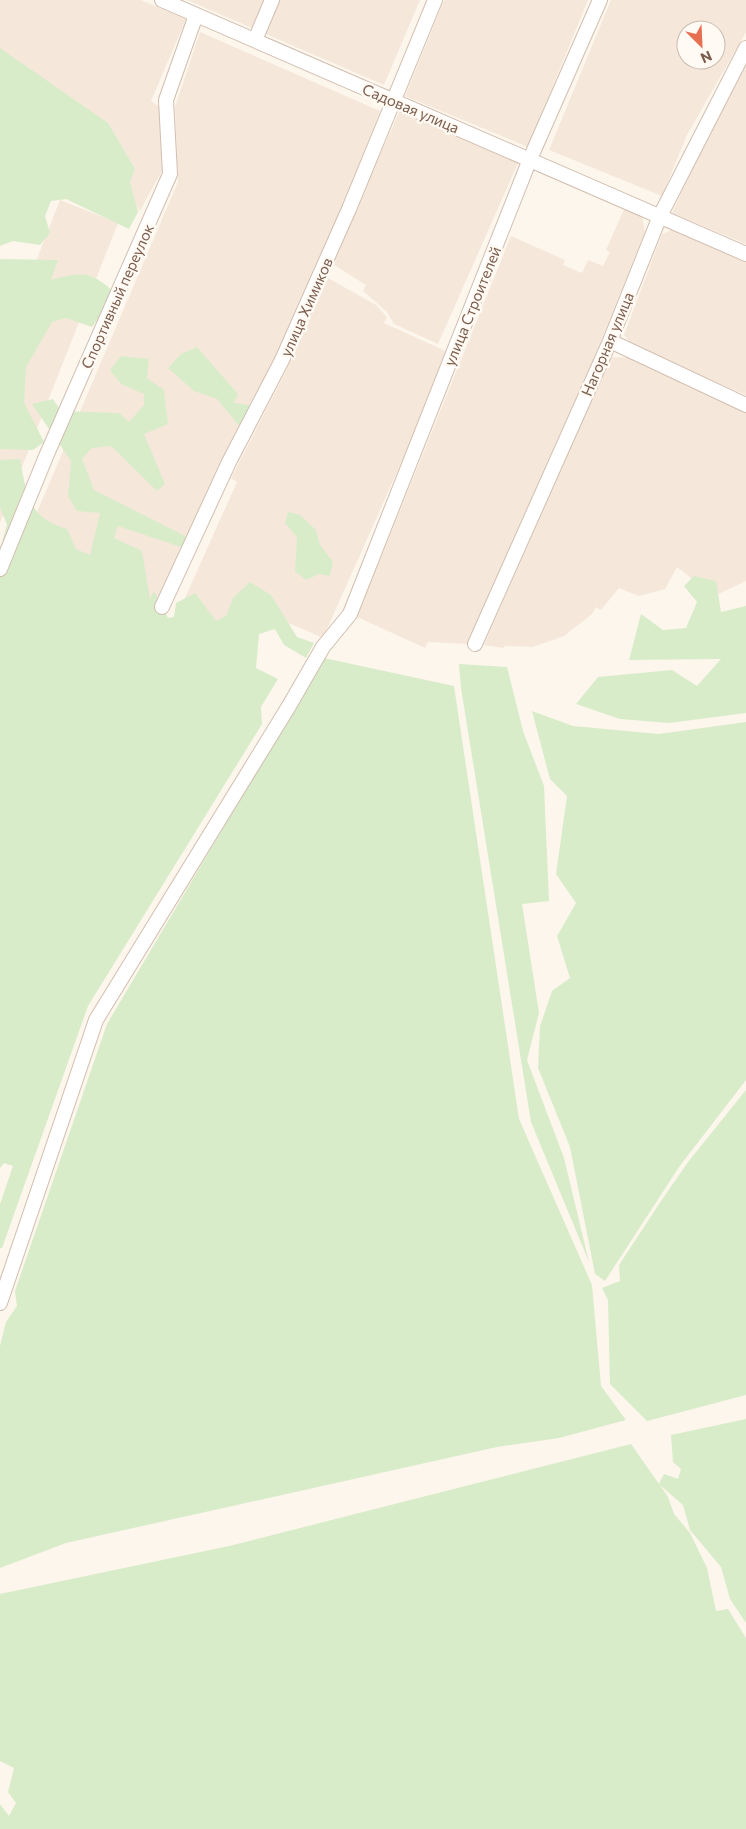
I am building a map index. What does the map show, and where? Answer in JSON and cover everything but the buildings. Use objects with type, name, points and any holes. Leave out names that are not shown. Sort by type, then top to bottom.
[{"type":"street","name":"Садовая улица","points":[[163,0],[746,254]]},
{"type":"street","points":[[255,40],[272,0]]},
{"type":"street","name":"улица Химиков","points":[[162,607],[229,462],[282,360],[349,209],[435,0]]},
{"type":"street","name":"улица Строителей","points":[[0,1303],[96,1020],[289,706],[323,647],[350,614],[530,159],[600,0]]},
{"type":"street","name":"Спортивный переулок","points":[[0,569],[46,454],[170,174],[166,100],[196,15]]},
{"type":"street","name":"Нагорная улица","points":[[475,644],[610,341],[660,216],[746,48]]},
{"type":"street","points":[[610,341],[746,405]]},
{"type":"shaded area","points":[[0,0],[141,0],[186,19],[151,101],[164,110],[165,165],[140,211],[49,87],[0,55]]},
{"type":"shaded area","points":[[187,0],[420,0],[384,85]]},
{"type":"shaded area","points":[[444,0],[588,0],[528,147],[405,96]]},
{"type":"shaded area","points":[[611,0],[746,0],[746,32],[726,67],[726,20],[676,20],[676,70],[724,70],[687,135],[662,196],[549,150]]},
{"type":"shaded area","points":[[200,32],[380,111],[332,235],[272,369],[152,617],[17,559],[178,182],[175,107]]},
{"type":"shaded area","points":[[746,53],[746,244],[672,213]]},
{"type":"shaded area","points":[[401,108],[519,161],[438,344],[394,324],[386,311],[363,291],[366,285],[331,263]]},
{"type":"shaded area","points":[[60,200],[118,223],[0,523],[0,353]]},
{"type":"shaded area","points":[[625,207],[642,215],[645,232],[599,346],[467,644],[428,642],[425,648],[357,617],[511,236],[565,260],[563,265],[582,273],[588,260],[603,266],[610,252],[606,250]]},
{"type":"shaded area","points":[[672,230],[746,262],[746,395],[674,364],[629,341],[624,335],[662,234]]},
{"type":"shaded area","points":[[328,278],[376,305],[387,317],[384,323],[450,353],[323,638],[261,611],[248,639],[180,609],[237,482],[231,478],[285,373]]},
{"type":"shaded area","points":[[611,357],[636,358],[667,373],[686,386],[746,411],[746,581],[714,596],[677,567],[665,589],[639,596],[619,588],[601,610],[596,607],[592,614],[564,636],[533,647],[505,646],[503,648],[484,645],[564,454]]},
{"type":"green space","points":[[0,48],[108,123],[135,169],[130,182],[138,212],[129,229],[66,199],[51,201],[45,216],[50,233],[40,245],[13,241],[0,246]]},
{"type":"green space","points":[[0,259],[58,260],[51,280],[71,275],[86,275],[108,286],[116,294],[92,327],[66,318],[52,322],[26,367],[24,403],[44,442],[33,450],[0,449]]},
{"type":"green space","points":[[197,347],[238,394],[234,403],[249,405],[255,422],[240,427],[217,399],[194,391],[168,368],[181,354]]},
{"type":"green space","points":[[121,356],[149,359],[147,378],[164,390],[168,424],[144,434],[165,484],[157,491],[111,446],[92,448],[82,459],[94,490],[189,538],[187,549],[118,526],[114,538],[142,551],[150,599],[154,591],[168,618],[174,617],[176,603],[195,593],[216,621],[226,616],[233,598],[250,582],[271,595],[297,637],[314,643],[306,658],[284,645],[275,629],[259,634],[256,668],[278,679],[261,707],[262,724],[88,1006],[2,1248],[0,1248],[0,1204],[13,1166],[4,1163],[0,1168],[0,549],[7,525],[0,507],[0,460],[20,459],[28,494],[37,511],[54,524],[67,529],[76,549],[90,555],[100,513],[77,511],[68,496],[71,461],[32,404],[53,399],[61,411],[119,413],[129,422],[144,405],[144,394],[121,384],[110,370]]},
{"type":"green space","points":[[288,512],[300,515],[316,530],[320,545],[333,562],[330,576],[319,574],[306,580],[295,571],[297,537],[285,523]]},
{"type":"green space","points":[[694,576],[716,581],[721,612],[746,606],[746,713],[669,723],[620,719],[576,704],[598,677],[672,670],[697,686],[721,659],[629,660],[641,614],[663,630],[686,628],[697,602],[684,586]]},
{"type":"green space","points":[[324,658],[454,686],[519,1119],[592,1285],[601,1386],[626,1420],[559,1438],[497,1447],[66,1543],[0,1568],[0,1346],[6,1322],[17,1306],[15,1291],[107,1024]]},
{"type":"green space","points":[[459,664],[507,667],[523,731],[544,786],[549,901],[522,904],[539,1013],[527,1060],[564,1158],[589,1262],[531,1122],[461,688]]},
{"type":"green space","points":[[532,711],[573,726],[659,734],[746,722],[746,1080],[679,1167],[605,1281],[595,1274],[570,1147],[538,1068],[540,1026],[552,991],[570,978],[557,936],[576,903],[556,874],[567,796],[550,779]]},
{"type":"green space","points":[[746,1090],[746,1395],[647,1421],[610,1384],[608,1300],[602,1288],[620,1281],[619,1265],[659,1204],[688,1162]]},
{"type":"green space","points":[[746,1419],[746,1623],[730,1599],[721,1567],[690,1530],[683,1505],[660,1485],[668,1497],[674,1514],[690,1533],[707,1568],[716,1611],[728,1609],[746,1638],[746,1829],[0,1829],[0,1804],[9,1816],[16,1803],[8,1792],[14,1768],[0,1761],[0,1594],[229,1546],[631,1444],[659,1484],[664,1474],[678,1479],[681,1469],[673,1462],[671,1435]]}]
